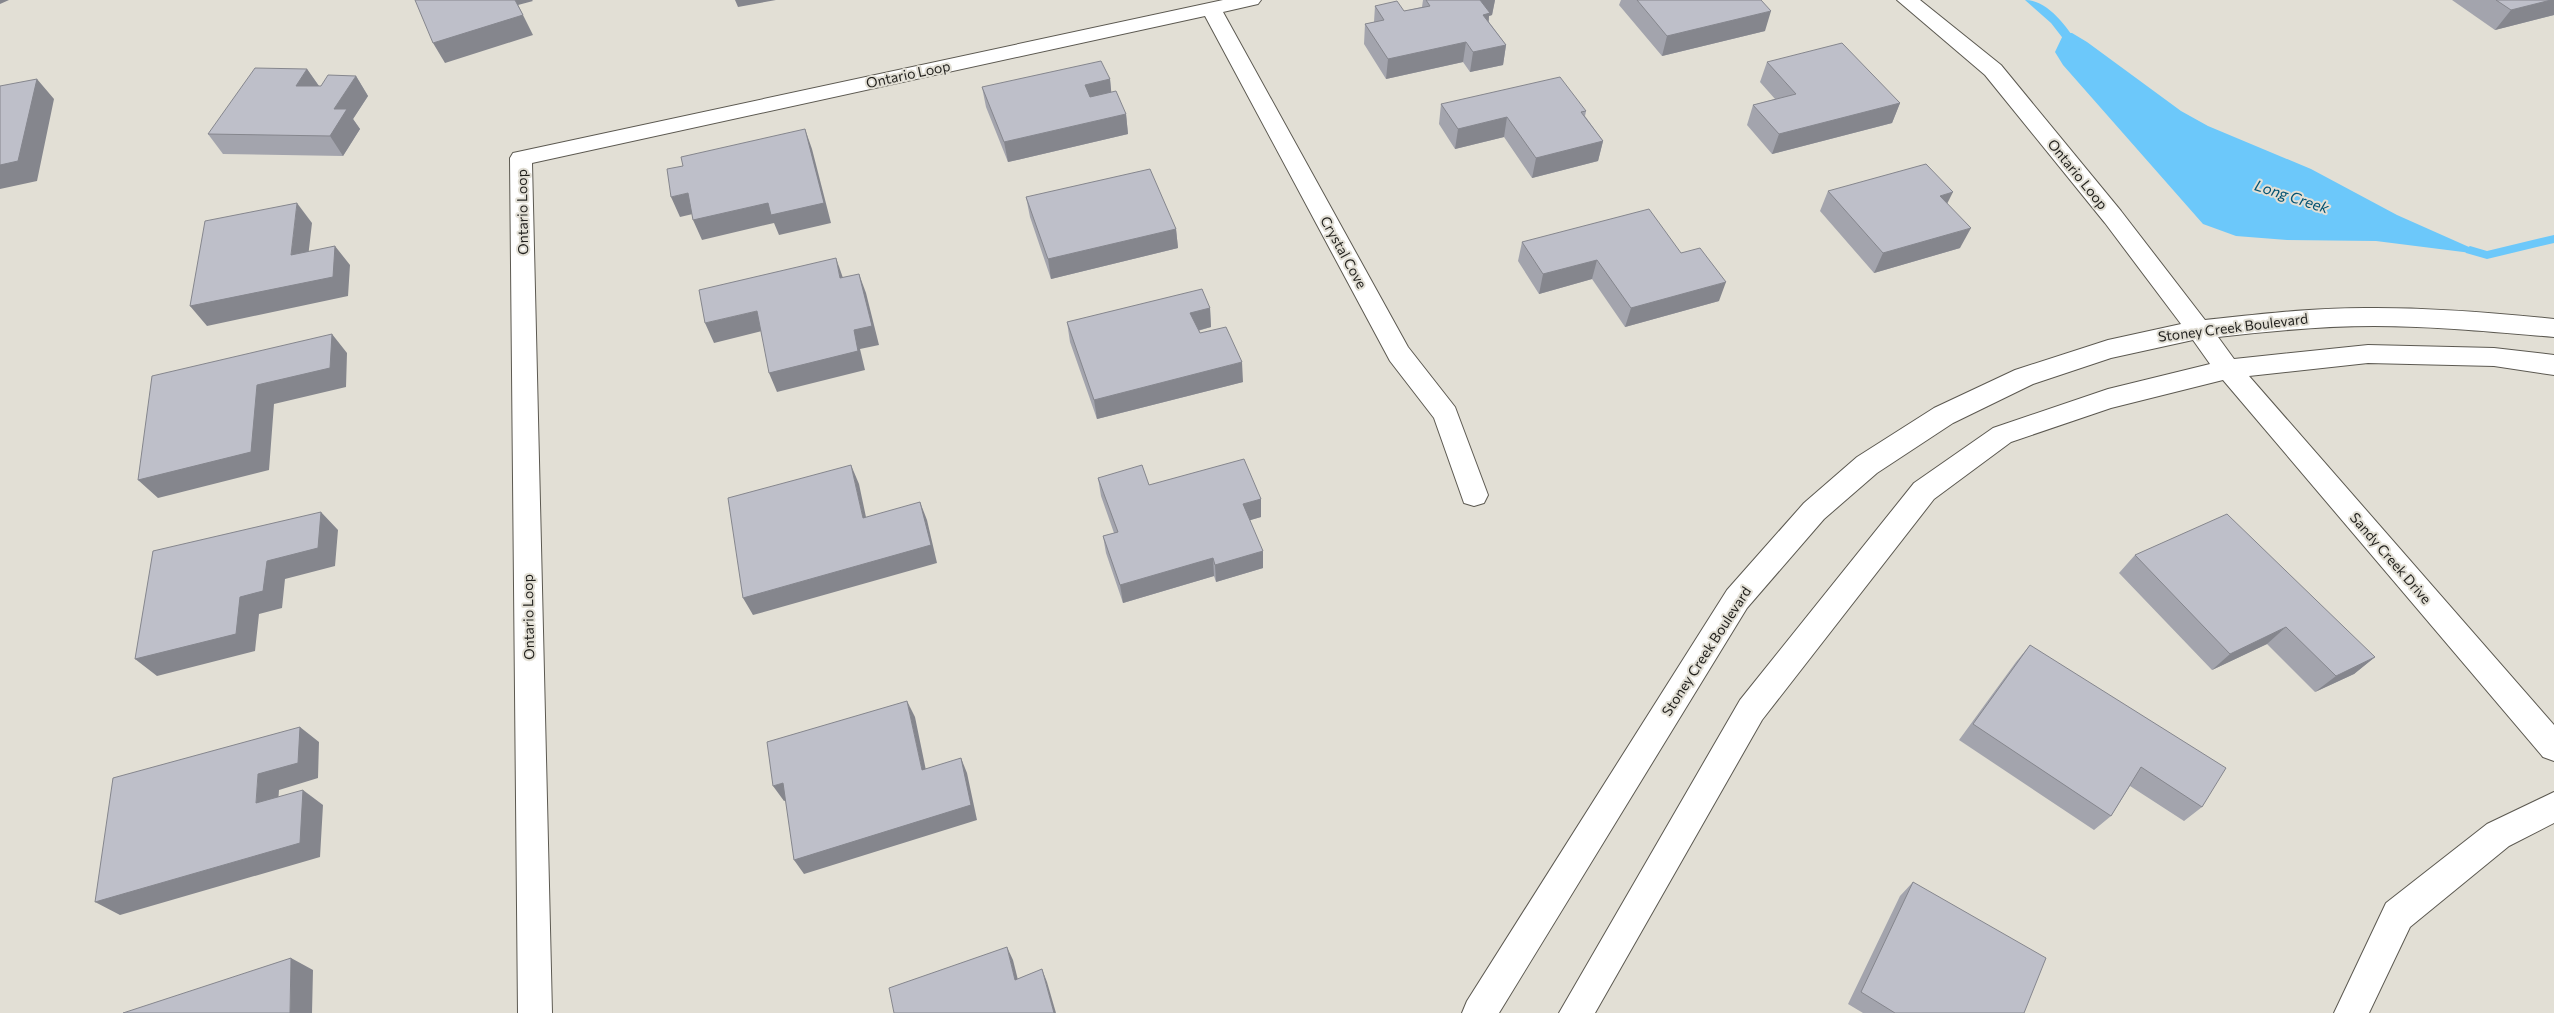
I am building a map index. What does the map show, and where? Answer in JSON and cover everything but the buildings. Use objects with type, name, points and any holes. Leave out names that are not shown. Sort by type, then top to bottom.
[{"type":"street","name":"Ontario Loop","points":[[534,1013],[521,158],[1251,0]]},
{"type":"street","name":"Ontario Loop","points":[[1907,0],[1993,70],[2113,217],[2228,369]]},
{"type":"street","name":"Crystal Cove","points":[[1211,9],[1399,354],[1446,414],[1474,495]]},
{"type":"street","name":"Stoney Creek Boulevard","points":[[1479,1013],[1737,598],[1777,549],[1820,505],[1866,466],[1916,432],[1967,403],[2021,378],[2077,357],[2137,341],[2198,329],[2268,320],[2341,315],[2416,316],[2554,328]]},
{"type":"street","points":[[1576,1013],[1751,710],[1924,491],[2002,435],[2108,399],[2228,369],[2368,354],[2494,357],[2554,365]]},
{"type":"street","name":"Sandy Creek Drive","points":[[2228,369],[2554,748]]},
{"type":"street","points":[[2351,1013],[2352,1006],[2398,915],[2498,835],[2554,807]]},
{"type":"water","points":[[2064,33],[2072,33],[2087,42],[2181,111],[2208,126],[2311,169],[2397,215],[2487,255],[2376,241],[2287,240],[2236,236],[2203,224],[2063,65],[2055,52]]},
{"type":"waterway","name":"Long Creek","points":[[2030,0],[2055,21],[2076,48]]},
{"type":"waterway","name":"Long Creek","points":[[2470,250],[2487,255],[2554,239]]}]
